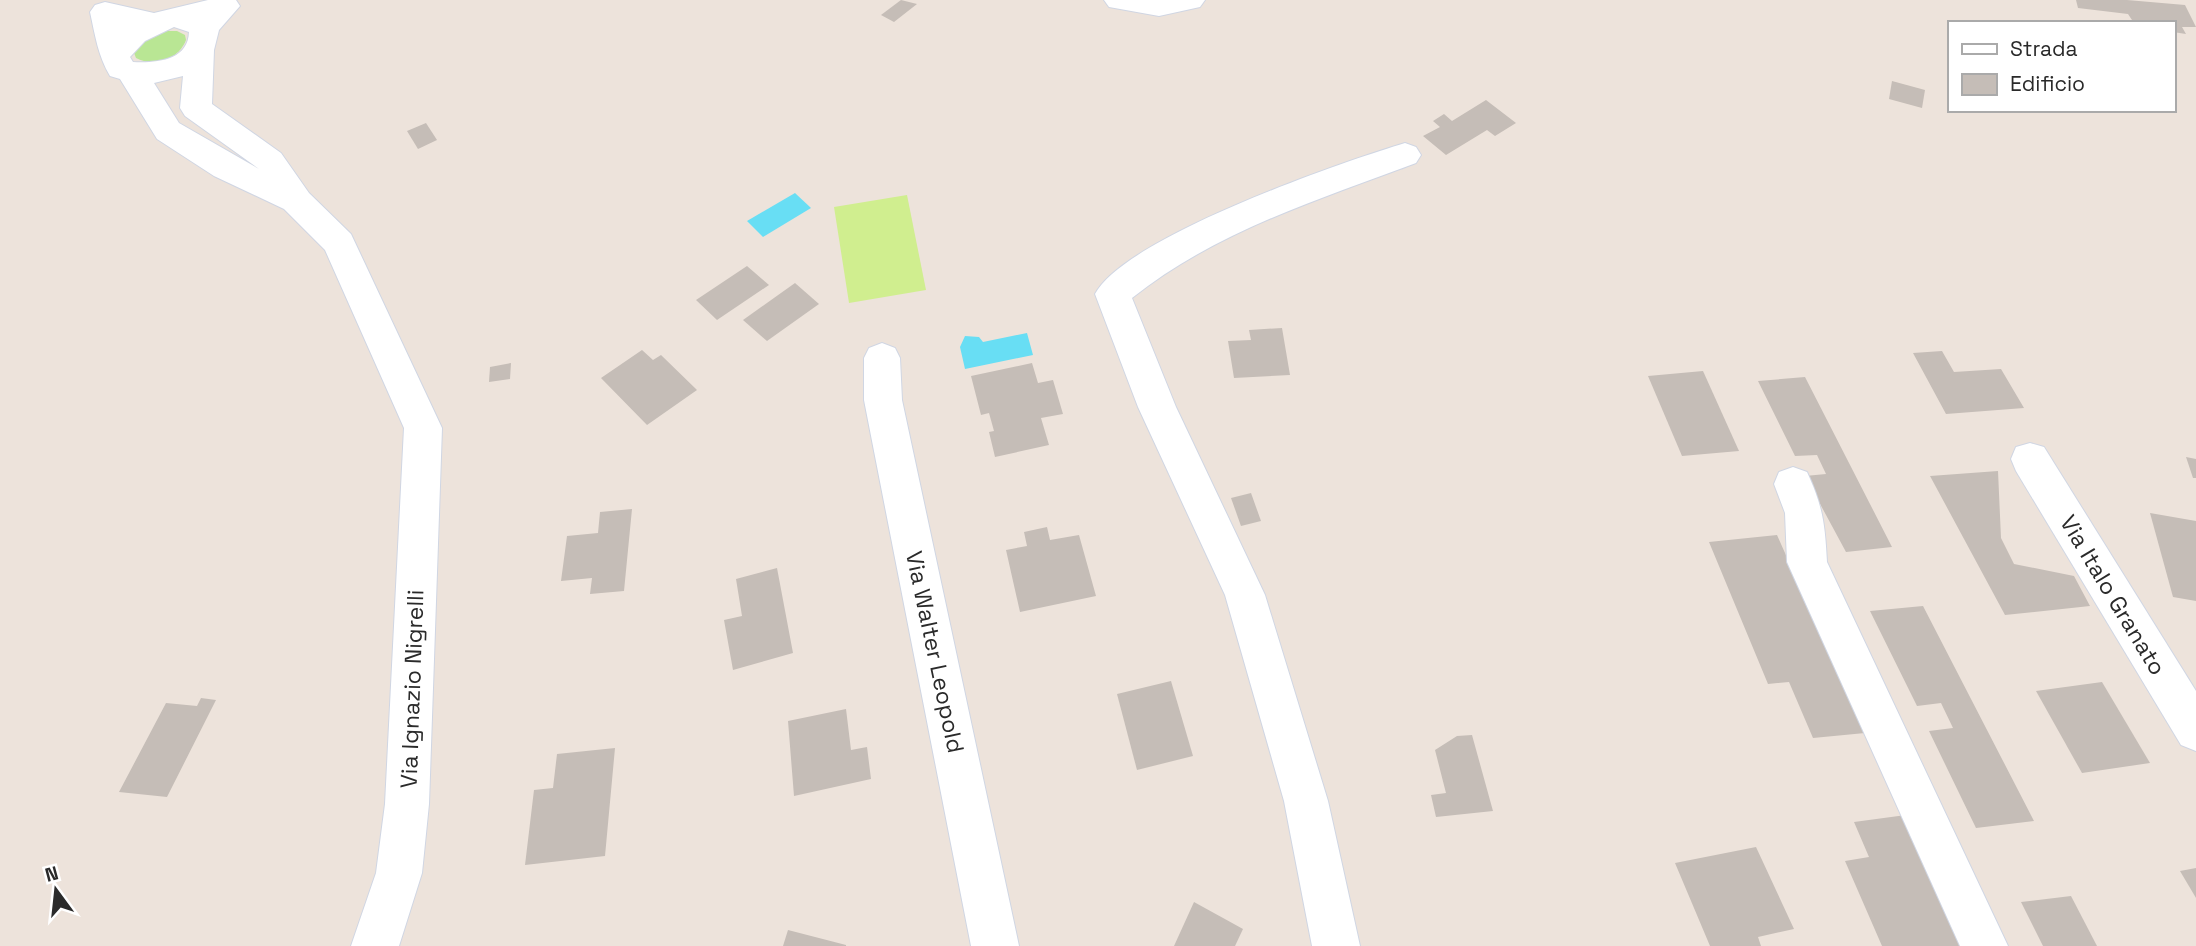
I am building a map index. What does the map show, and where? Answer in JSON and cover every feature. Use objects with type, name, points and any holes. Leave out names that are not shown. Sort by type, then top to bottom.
[{"type":"street","points":[[1119,0],[1159,6],[1190,0]]},
{"type":"street","points":[[124,65],[122,42],[184,30],[228,3]]},
{"type":"street","points":[[101,6],[184,30]]},
{"type":"street","points":[[101,6],[124,65],[168,131],[226,168],[297,202]]},
{"type":"street","points":[[124,65],[152,75],[181,65],[184,30]]},
{"type":"street","points":[[184,30],[196,108],[270,162],[297,202]]},
{"type":"street","points":[[1336,946],[1306,801],[1245,594],[1157,407],[1113,294],[1137,272],[1219,227],[1405,155]]},
{"type":"street","name":"Via Ignazio Nigrelli","points":[[297,202],[339,243],[423,428],[407,804],[399,873],[375,946]]},
{"type":"street","name":"Via Walter Leopold","points":[[882,358],[883,400],[995,946]]},
{"type":"street","name":"Via Italo Granato","points":[[2030,459],[2196,730]]},
{"type":"street","points":[[1793,484],[1805,513],[1807,562],[1984,946]]},
{"type":"green space","points":[[160,31],[177,31],[185,35],[183,47],[172,57],[158,62],[136,58],[133,50],[136,44]]},
{"type":"green space","points":[[907,195],[926,290],[849,303],[834,207]]},
{"type":"water","points":[[795,193],[811,208],[763,237],[747,221]]},
{"type":"water","points":[[1027,333],[1033,355],[965,369],[960,347],[965,336],[979,337],[983,342]]},
{"type":"building","points":[[901,0],[917,4],[894,22],[881,15]]},
{"type":"building","points":[[2076,0],[2127,0],[2185,5],[2196,27],[2182,27],[2186,34],[2175,32],[2175,21],[2133,21],[2128,14],[2078,8]]},
{"type":"building","points":[[1892,81],[1925,90],[1922,108],[1889,99]]},
{"type":"building","points":[[1486,100],[1516,123],[1495,136],[1487,130],[1446,155],[1423,136],[1440,127],[1433,121],[1444,114],[1452,121]]},
{"type":"building","points":[[426,123],[437,140],[418,149],[407,131]]},
{"type":"building","points":[[747,266],[769,285],[717,320],[696,300]]},
{"type":"building","points":[[795,283],[819,304],[767,341],[743,320]]},
{"type":"building","points":[[1282,328],[1290,375],[1234,378],[1228,341],[1251,340],[1249,330]]},
{"type":"building","points":[[642,350],[653,360],[661,355],[697,390],[647,425],[601,378]]},
{"type":"building","points":[[1942,351],[1954,372],[2001,369],[2024,408],[1946,414],[1913,353]]},
{"type":"building","points":[[511,363],[510,379],[489,382],[490,367]]},
{"type":"building","points":[[1032,363],[1038,383],[1053,380],[1063,414],[1041,418],[1049,445],[995,457],[989,432],[994,431],[989,413],[981,415],[971,376]]},
{"type":"building","points":[[1703,371],[1739,451],[1682,456],[1648,376]]},
{"type":"building","points":[[1805,377],[1892,547],[1846,552],[1805,476],[1826,474],[1817,455],[1795,456],[1758,381]]},
{"type":"building","points":[[2186,457],[2196,459],[2196,478],[2193,478]]},
{"type":"building","points":[[1998,471],[2001,538],[2014,564],[2074,576],[2090,606],[2005,615],[1930,476]]},
{"type":"building","points":[[1251,493],[1261,521],[1241,526],[1231,498]]},
{"type":"building","points":[[632,509],[624,591],[590,594],[592,578],[561,581],[567,536],[598,533],[600,512]]},
{"type":"building","points":[[2150,513],[2196,521],[2196,601],[2173,597]]},
{"type":"building","points":[[1047,527],[1050,540],[1079,535],[1096,596],[1020,612],[1006,550],[1027,546],[1024,532]]},
{"type":"building","points":[[1777,535],[1865,733],[1813,738],[1789,682],[1768,684],[1709,542]]},
{"type":"building","points":[[777,568],[793,653],[733,670],[724,620],[742,616],[736,579]]},
{"type":"building","points":[[1923,606],[2034,821],[1976,828],[1929,731],[1953,728],[1941,703],[1917,706],[1870,611]]},
{"type":"building","points":[[1171,681],[1193,756],[1137,770],[1117,694]]},
{"type":"building","points":[[2102,682],[2150,763],[2082,773],[2036,691]]},
{"type":"building","points":[[201,698],[216,700],[167,797],[119,792],[166,703],[197,706]]},
{"type":"building","points":[[846,709],[851,750],[867,747],[871,779],[794,796],[788,721]]},
{"type":"building","points":[[1472,735],[1493,811],[1436,817],[1431,795],[1446,793],[1435,750],[1457,736]]},
{"type":"building","points":[[615,748],[605,856],[525,865],[534,790],[553,788],[557,754]]},
{"type":"building","points":[[1906,815],[1967,946],[1882,946],[1845,861],[1869,857],[1854,822]]},
{"type":"building","points":[[1756,847],[1794,929],[1758,937],[1761,946],[1710,946],[1675,863]]},
{"type":"building","points":[[2196,868],[2196,898],[2180,871]]},
{"type":"building","points":[[2071,896],[2097,946],[2043,946],[2021,902]]},
{"type":"building","points":[[1194,902],[1243,929],[1235,946],[1174,946]]},
{"type":"building","points":[[788,930],[846,945],[846,946],[783,946]]}]
